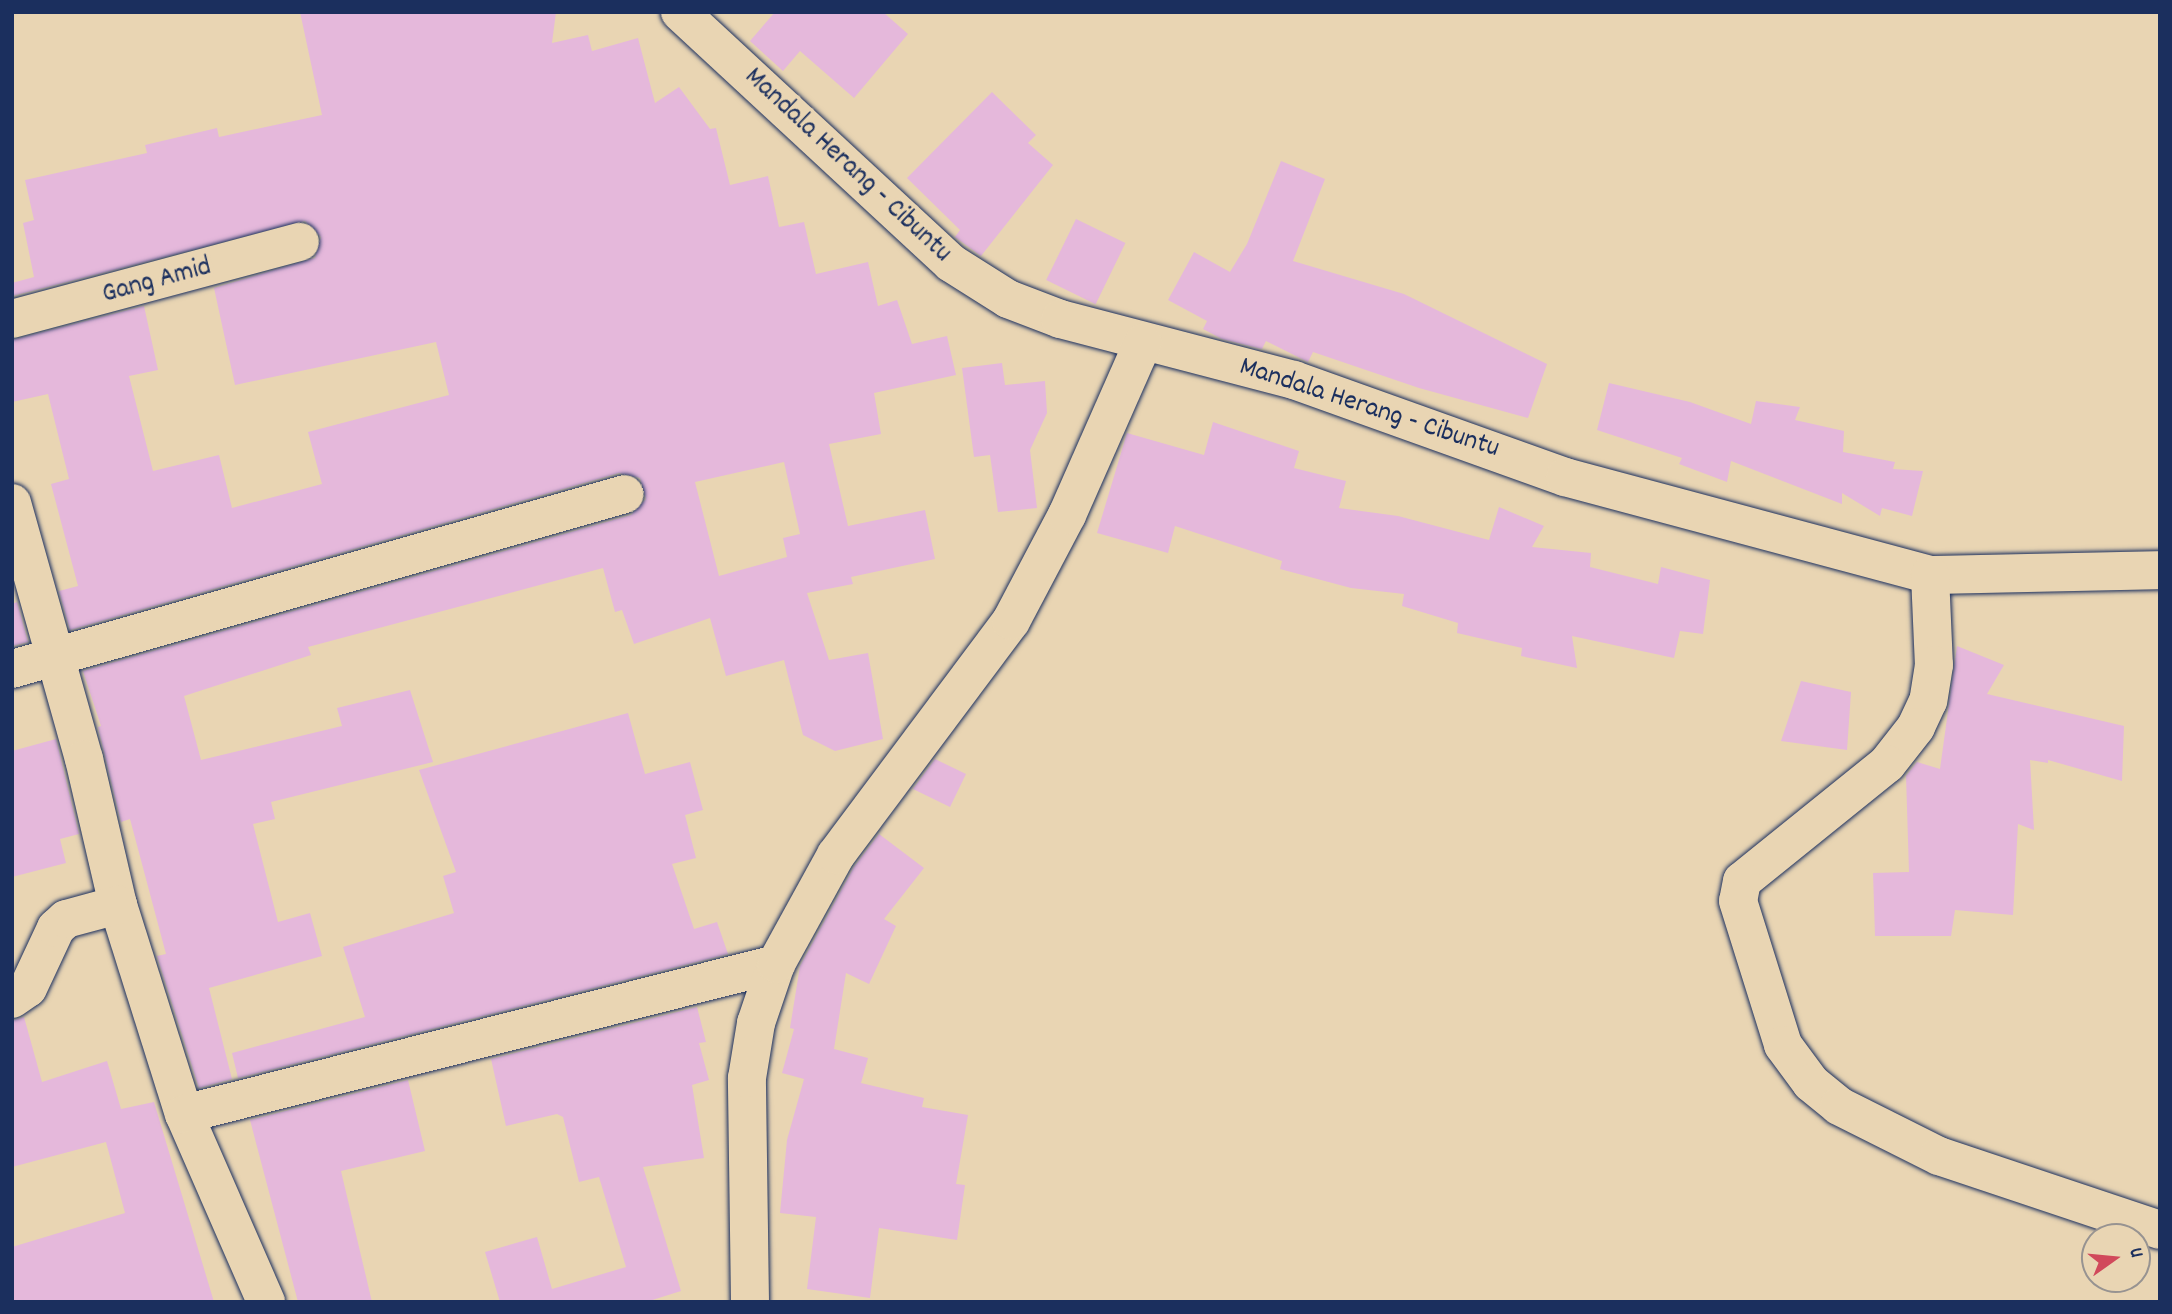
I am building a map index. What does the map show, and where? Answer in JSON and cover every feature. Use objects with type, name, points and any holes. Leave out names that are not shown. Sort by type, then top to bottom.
[{"type":"street","name":"Mandala Herang - Cibuntu","points":[[680,12],[951,263],[1008,299],[1143,343],[1294,380],[1565,477],[1930,575],[2160,570]]},
{"type":"street","name":"Gang Amid","points":[[12,319],[300,242]]},
{"type":"street","points":[[750,1302],[747,1077],[755,1023],[776,964],[836,855],[1011,621],[1067,515],[1143,343]]},
{"type":"street","points":[[12,669],[625,494]]},
{"type":"street","points":[[12,503],[84,759],[118,905],[184,1114],[266,1302]]},
{"type":"street","points":[[1930,575],[1934,665],[1928,701],[1916,727],[1887,764],[1742,881],[1738,901],[1783,1045],[1811,1083],[1839,1106],[1939,1156],[2160,1230]]},
{"type":"street","points":[[12,999],[28,988],[56,928],[66,919],[118,905]]},
{"type":"street","points":[[184,1114],[776,964]]},
{"type":"building","points":[[300,12],[556,12],[552,43],[588,35],[592,51],[638,38],[655,103],[679,87],[710,129],[716,128],[730,185],[768,176],[779,227],[804,222],[816,274],[868,262],[878,306],[897,300],[912,344],[947,336],[956,375],[874,393],[881,434],[829,444],[848,526],[925,510],[935,559],[851,577],[853,584],[807,593],[829,660],[868,653],[883,739],[835,751],[803,735],[784,660],[726,676],[710,618],[634,644],[622,610],[615,612],[603,568],[308,647],[311,655],[184,696],[201,760],[342,726],[337,708],[410,690],[433,762],[271,802],[275,819],[253,824],[278,922],[310,913],[322,956],[209,988],[232,1079],[199,1088],[157,956],[166,954],[130,819],[121,822],[98,727],[101,726],[83,671],[631,515],[646,499],[640,478],[619,473],[70,630],[59,591],[78,586],[51,484],[69,479],[48,394],[12,402],[12,340],[144,306],[158,370],[129,376],[153,471],[219,455],[232,508],[322,484],[308,432],[449,395],[436,342],[235,385],[214,288],[315,258],[321,237],[305,221],[12,296],[12,283],[34,277],[23,223],[34,220],[25,180],[147,153],[145,145],[217,128],[219,137],[322,115]],"holes":[[[784,462],[800,534],[783,538],[787,557],[719,576],[695,482]]]},
{"type":"building","points":[[775,12],[883,12],[908,34],[854,98],[800,51],[783,71],[750,41]]},
{"type":"building","points":[[992,92],[1036,135],[1028,143],[1053,165],[981,256],[955,237],[960,230],[907,178]]},
{"type":"building","points":[[1281,161],[1325,179],[1293,261],[1404,294],[1547,364],[1528,418],[1419,388],[1313,352],[1308,362],[1266,341],[1262,349],[1222,339],[1203,329],[1207,321],[1168,300],[1194,252],[1230,272],[1247,244]]},
{"type":"building","points":[[1076,219],[1125,243],[1096,304],[1046,280]]},
{"type":"building","points":[[1002,363],[1005,385],[1045,381],[1047,413],[1030,450],[1037,508],[998,512],[990,455],[974,457],[962,368]]},
{"type":"building","points":[[1609,383],[1690,402],[1751,424],[1756,401],[1800,407],[1795,420],[1844,431],[1843,452],[1895,462],[1893,469],[1923,471],[1912,516],[1882,508],[1880,516],[1842,493],[1842,504],[1731,461],[1727,482],[1679,464],[1682,458],[1597,430]]},
{"type":"building","points":[[1213,422],[1299,451],[1294,468],[1346,481],[1339,508],[1398,516],[1489,540],[1499,507],[1544,526],[1532,547],[1591,553],[1590,567],[1658,584],[1661,567],[1710,580],[1703,634],[1680,631],[1674,658],[1572,636],[1577,668],[1521,656],[1522,648],[1457,633],[1458,623],[1402,606],[1404,594],[1351,588],[1280,569],[1282,561],[1175,526],[1168,553],[1097,533],[1127,433],[1204,455]]},
{"type":"building","points":[[17,602],[28,642],[12,646],[12,604]]},
{"type":"building","points":[[1957,646],[2004,665],[1987,694],[2124,726],[2122,781],[2048,760],[2048,763],[2030,760],[2034,830],[2018,824],[2013,915],[1955,910],[1951,936],[1875,936],[1873,873],[1909,872],[1906,776],[1917,762],[1940,769]]},
{"type":"building","points":[[1801,681],[1851,692],[1847,750],[1781,741]]},
{"type":"building","points":[[628,713],[645,774],[690,762],[703,810],[685,815],[696,858],[672,864],[694,929],[717,922],[728,954],[238,1078],[232,1053],[365,1017],[343,947],[454,913],[443,876],[456,872],[419,770]]},
{"type":"building","points":[[56,739],[79,834],[60,839],[66,863],[12,877],[12,751]]},
{"type":"building","points":[[935,759],[966,774],[950,807],[913,789]]},
{"type":"building","points":[[879,834],[924,868],[884,919],[896,926],[869,984],[846,973],[834,1049],[868,1058],[861,1083],[924,1098],[922,1107],[968,1115],[956,1184],[965,1185],[957,1240],[879,1228],[870,1298],[807,1289],[816,1217],[780,1213],[787,1140],[804,1079],[782,1073],[794,1029],[790,1028],[800,966],[854,867]]},
{"type":"building","points":[[697,1007],[706,1042],[699,1043],[709,1080],[692,1085],[704,1158],[643,1167],[681,1291],[646,1302],[500,1302],[485,1252],[537,1237],[552,1289],[626,1267],[599,1177],[579,1182],[563,1117],[557,1114],[506,1126],[491,1059]]},
{"type":"building","points":[[24,1017],[42,1082],[107,1061],[121,1109],[154,1102],[214,1302],[12,1302],[12,1247],[125,1213],[106,1142],[12,1167],[12,1021]]},
{"type":"building","points":[[408,1080],[425,1151],[341,1171],[372,1302],[298,1302],[250,1120]]}]
